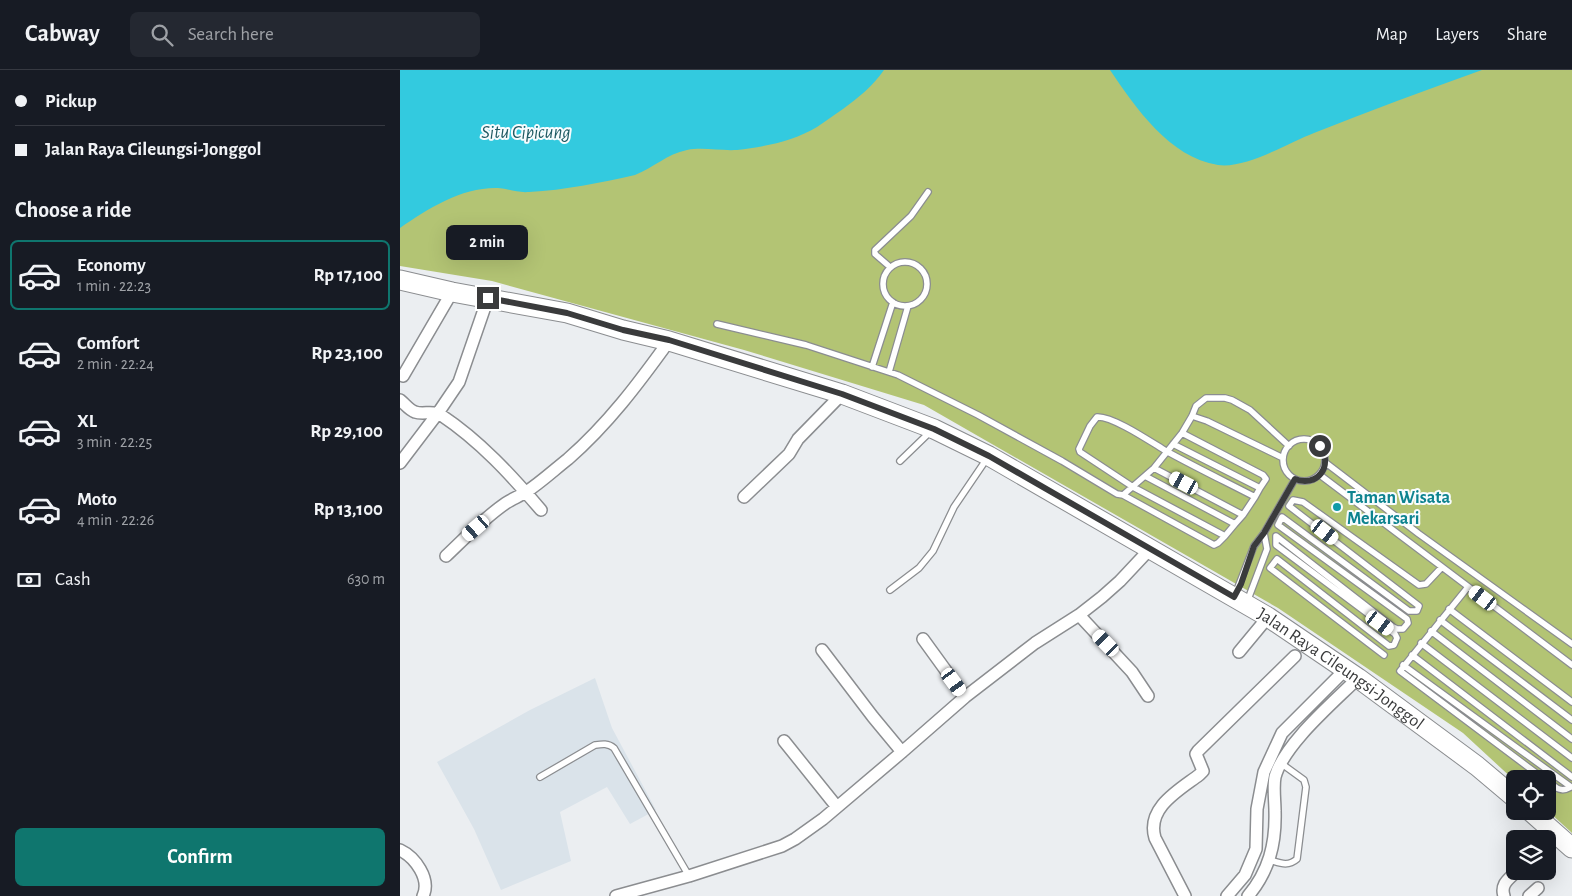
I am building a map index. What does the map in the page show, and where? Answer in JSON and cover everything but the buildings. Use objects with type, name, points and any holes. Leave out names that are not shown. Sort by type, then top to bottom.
[{"type":"main road","name":"Jalan Raya Cileungsi-Jonggol","points":[[400,280],[452,292],[567,313],[623,330],[669,340],[842,394],[934,429],[989,456],[1268,617],[1351,674],[1477,766],[1506,790]]},
{"type":"main road","points":[[1541,820],[1569,842]]},
{"type":"street","points":[[403,376],[452,292]]},
{"type":"street","points":[[400,463],[459,382],[488,298]]},
{"type":"street","points":[[446,556],[506,503],[526,492],[567,460],[606,422],[648,370],[669,340]]},
{"type":"street","points":[[744,497],[790,454],[798,439],[842,394]]},
{"type":"street","points":[[400,400],[417,413],[438,413],[483,447],[541,510]]},
{"type":"street","points":[[616,896],[689,876],[782,846],[805,832],[837,808],[965,697],[1035,643],[1079,615],[1120,581],[1150,548]]},
{"type":"street","points":[[1079,615],[1126,664],[1148,696]]},
{"type":"street","points":[[1240,652],[1268,617]]},
{"type":"street","points":[[923,639],[965,697]]},
{"type":"street","points":[[822,650],[902,752]]},
{"type":"street","points":[[1185,896],[1153,832],[1154,819],[1164,803],[1203,771],[1196,758],[1198,751],[1295,656]]},
{"type":"street","points":[[1248,896],[1259,883],[1270,860],[1275,818],[1275,778],[1299,738],[1351,674]]},
{"type":"street","points":[[1226,896],[1245,875],[1256,848],[1257,810],[1264,772],[1282,733],[1351,674]]},
{"type":"street","points":[[784,741],[837,808]]},
{"type":"street","points":[[400,850],[411,857],[420,867],[425,889],[422,896]]},
{"type":"street","points":[[1504,896],[1502,889],[1509,880]]},
{"type":"street","points":[[1529,896],[1538,888]]},
{"type":"lane","points":[[890,267],[876,254],[875,250],[905,222],[928,192]]},
{"type":"lane","points":[[899,263],[910,263],[920,268],[924,274],[926,286],[923,296],[917,302],[908,306],[893,302],[886,295],[883,286],[884,276],[890,267],[899,263]]},
{"type":"lane","points":[[872,367],[893,302]]},
{"type":"lane","points":[[889,372],[908,306]]},
{"type":"lane","points":[[717,324],[806,345],[898,375],[978,415],[1062,461],[1117,494],[1123,495],[1214,545],[1225,536],[1243,515],[1266,479],[1263,475],[1182,433]]},
{"type":"lane","points":[[1123,495],[1154,468],[1182,433],[1196,406],[1206,398],[1232,400],[1250,410],[1289,446]]},
{"type":"lane","points":[[1192,416],[1207,421],[1283,458]]},
{"type":"lane","points":[[1225,536],[1133,487],[1080,452],[1079,450],[1094,419],[1103,417],[1131,430],[1166,451],[1256,497]]},
{"type":"lane","points":[[900,461],[934,429]]},
{"type":"lane","points":[[1326,463],[1320,475],[1306,481],[1295,479],[1287,472],[1283,458],[1289,446],[1300,439],[1313,441],[1322,449],[1326,463],[1572,644]]},
{"type":"lane","points":[[1172,444],[1260,488]]},
{"type":"lane","points":[[890,590],[919,568],[933,551],[954,507],[989,456]]},
{"type":"lane","points":[[1154,468],[1243,515]]},
{"type":"lane","points":[[1320,475],[1572,665]]},
{"type":"lane","points":[[1144,476],[1235,524]]},
{"type":"lane","points":[[1241,601],[1241,584],[1254,546],[1264,533],[1295,479]]},
{"type":"lane","points":[[1384,654],[1270,568],[1277,559],[1276,536],[1278,525],[1293,500],[1303,502],[1419,584],[1426,584],[1442,567]]},
{"type":"lane","points":[[1282,517],[1410,611],[1418,610],[1419,606],[1417,603],[1289,506]]},
{"type":"lane","points":[[1276,536],[1394,627],[1401,630],[1408,623],[1407,620],[1278,525]]},
{"type":"lane","points":[[1241,601],[1268,549],[1264,533]]},
{"type":"lane","points":[[1276,545],[1395,634],[1397,638],[1394,645],[1389,646],[1277,559]]},
{"type":"lane","points":[[1468,587],[1400,669],[1401,672],[1532,770]]},
{"type":"lane","points":[[1449,609],[1572,702]]},
{"type":"lane","points":[[1440,620],[1572,720]]},
{"type":"lane","points":[[1431,631],[1572,739]]},
{"type":"lane","points":[[1421,643],[1572,758]]},
{"type":"lane","points":[[1412,655],[1572,777]]},
{"type":"lane","points":[[1404,665],[1572,787]]},
{"type":"lane","points":[[540,777],[595,746],[602,744],[611,746],[614,748],[689,876]]},
{"type":"lane","points":[[1270,860],[1292,864],[1297,859],[1306,787],[1304,780],[1282,764]]},
{"type":"lane","points":[[1556,788],[1563,791],[1572,787]]},
{"type":"shaded area","points":[[595,678],[612,728],[656,810],[630,824],[607,787],[560,812],[571,861],[501,890],[474,829],[437,762],[530,710]]},
{"type":"green space","name":"Taman Wisata Mekarsari","points":[[400,70],[1572,70],[1572,833],[1556,818],[1556,770],[1506,770],[1506,773],[1463,733],[1278,608],[924,405],[744,350],[492,281],[400,266]]},
{"type":"water","name":"Situ Cipicung","points":[[400,70],[884,70],[865,91],[843,109],[817,127],[789,140],[737,150],[687,150],[673,155],[635,175],[582,186],[529,192],[498,188],[472,191],[434,206],[400,228]]},
{"type":"water","points":[[1110,70],[1482,70],[1304,137],[1254,159],[1229,165],[1218,165],[1200,160],[1184,152],[1155,129]]},
{"type":"place","name":"Taman Wisata Mekarsari","points":[[1337,507]]},
{"type":"route","points":[[488,298],[567,313],[623,330],[669,340],[842,394],[934,429],[989,456],[1234,597],[1241,584],[1254,546],[1264,533],[1295,479],[1302,481],[1314,479],[1323,470],[1326,463],[1324,452],[1320,446]]}]
